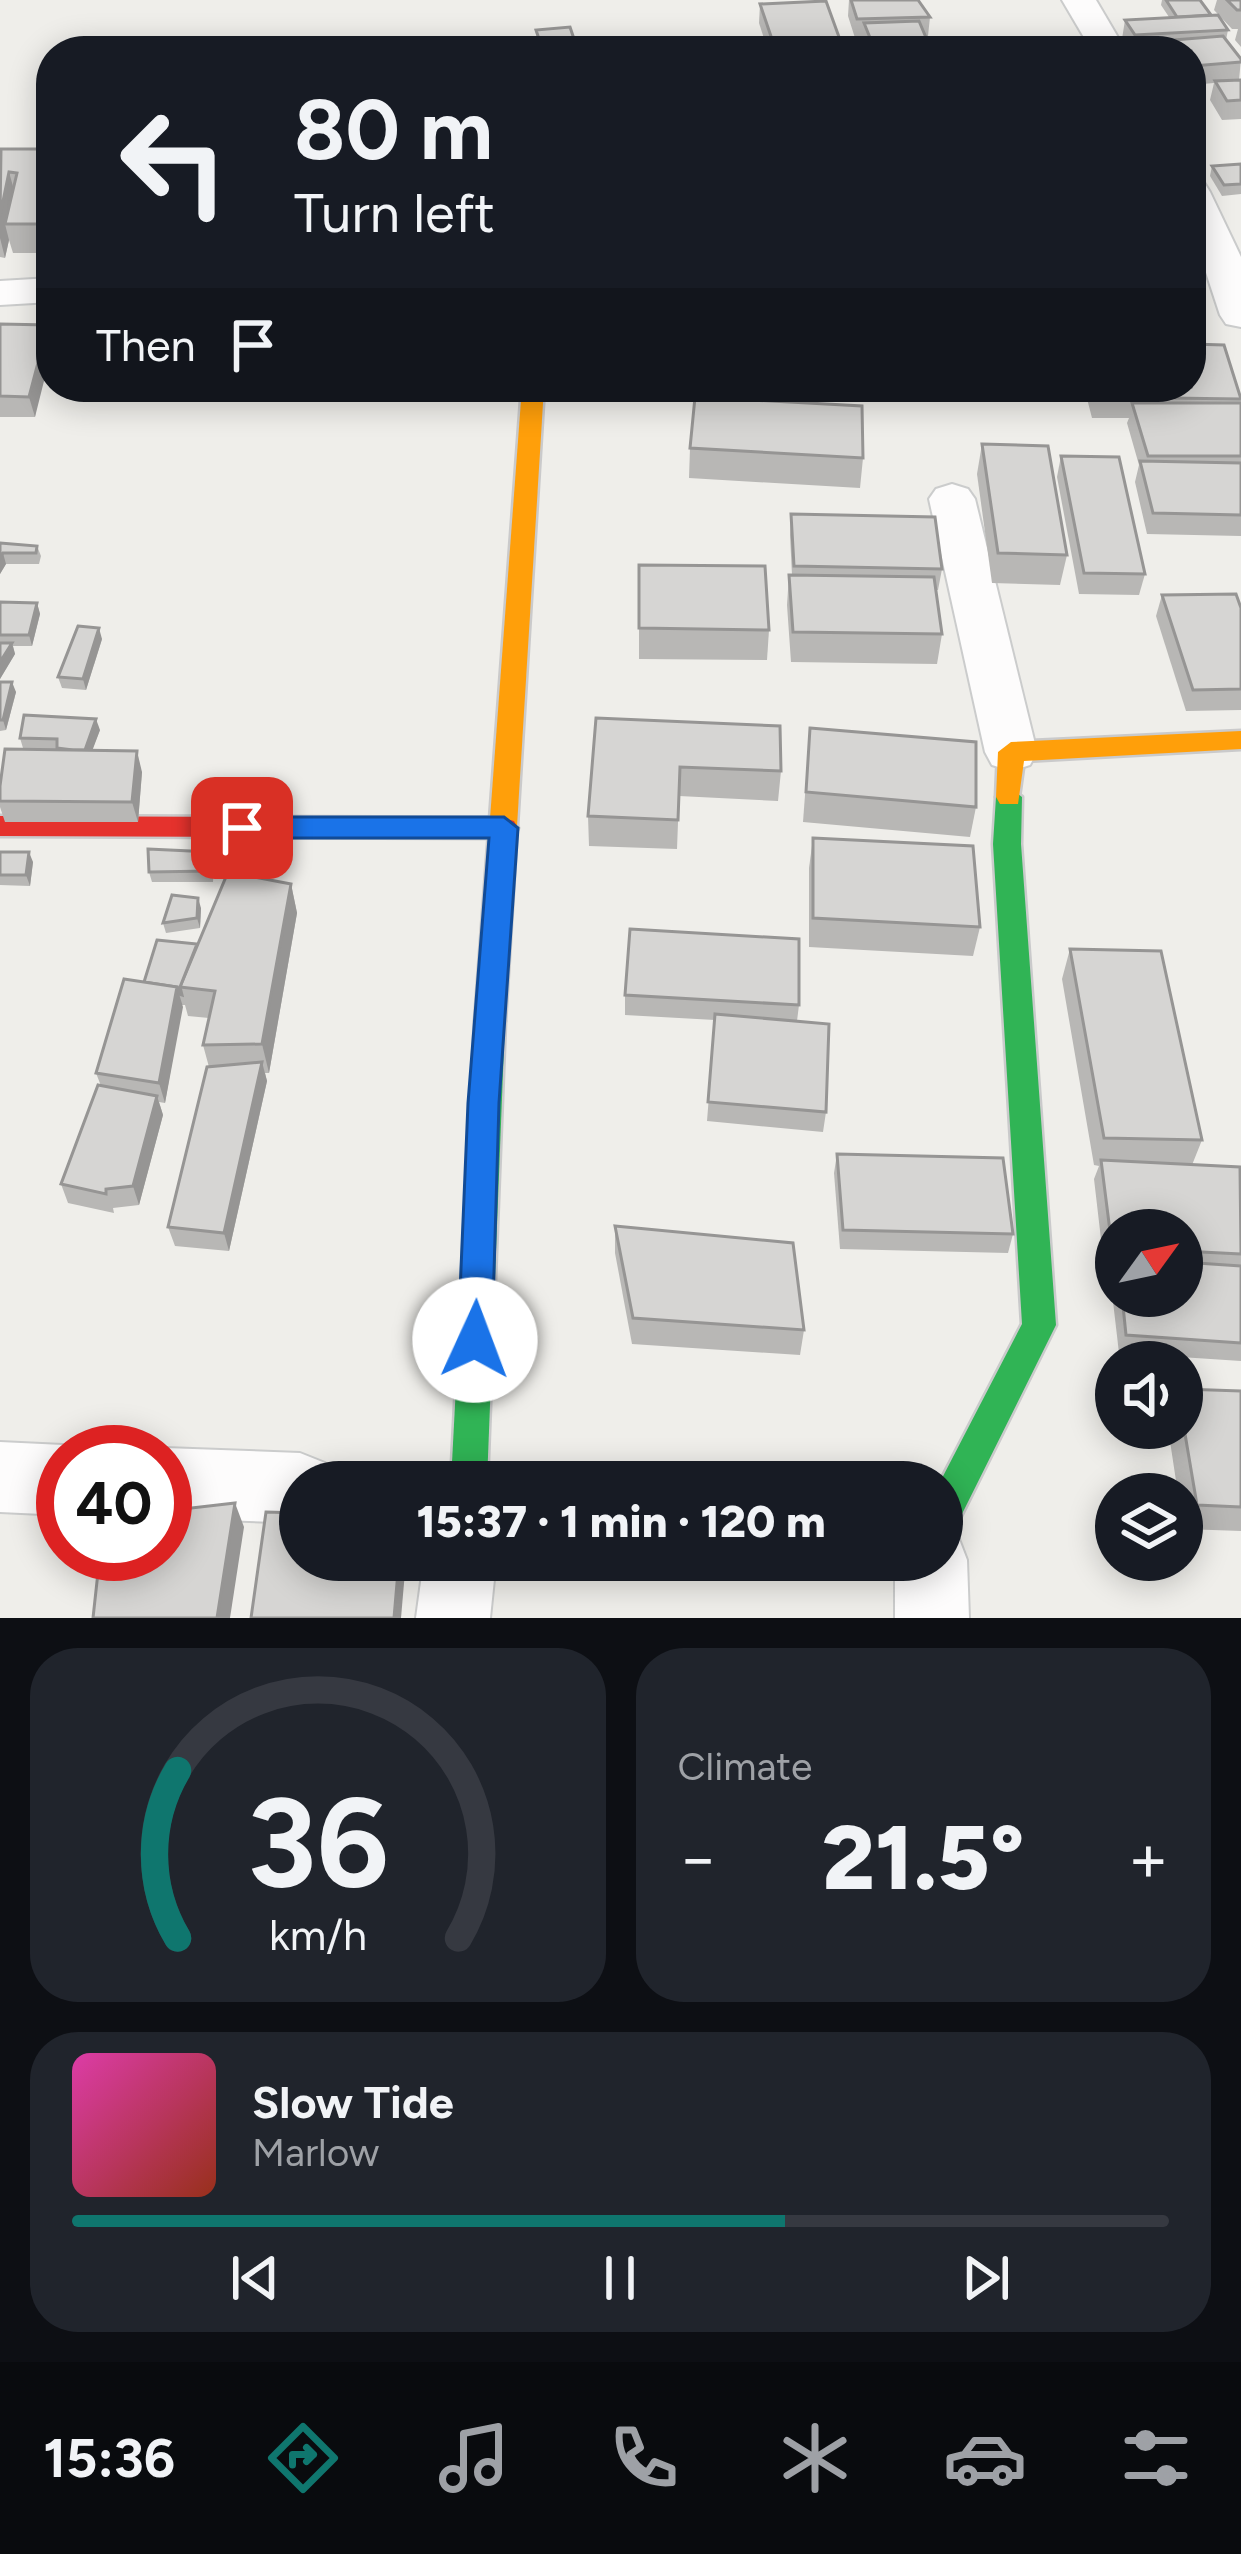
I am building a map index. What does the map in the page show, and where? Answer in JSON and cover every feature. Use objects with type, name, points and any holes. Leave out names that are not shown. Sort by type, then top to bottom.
[{"type":"street","points":[[1079,0],[1100,36]]},
{"type":"street","points":[[1208,217],[1241,314]]},
{"type":"street","points":[[0,293],[36,291]]},
{"type":"street","points":[[470,1461],[484,1103],[532,402]]},
{"type":"street","points":[[952,499],[1011,752],[1007,844],[1039,1325],[963,1474]]},
{"type":"street","points":[[1011,752],[1241,740]]},
{"type":"street","points":[[0,826],[504,828]]},
{"type":"street","points":[[0,1477],[36,1479]]},
{"type":"street","points":[[192,1484],[279,1487]]},
{"type":"street","points":[[453,1618],[457,1581]]},
{"type":"street","points":[[931,1581],[932,1618]]},
{"type":"building","points":[[851,0],[918,0],[930,17],[857,19]]},
{"type":"building","points":[[1166,0],[1200,0],[1211,15],[1177,17]]},
{"type":"building","points":[[826,1],[839,36],[771,36],[760,4]]},
{"type":"building","points":[[1218,15],[1228,30],[1135,35],[1125,20]]},
{"type":"building","points":[[919,21],[925,36],[869,36],[864,23]]},
{"type":"building","points":[[570,27],[573,36],[538,36],[536,30]]},
{"type":"building","points":[[1223,36],[1241,62],[1206,65],[1206,37]]},
{"type":"building","points":[[1241,80],[1241,100],[1227,101],[1215,81]]},
{"type":"building","points":[[1,149],[36,149],[36,224],[5,224],[17,173],[9,172],[0,216]]},
{"type":"building","points":[[1241,164],[1241,184],[1224,185],[1212,166]]},
{"type":"building","points":[[0,324],[36,325],[36,370],[29,397],[0,396]]},
{"type":"building","points":[[1206,344],[1224,345],[1241,399],[1206,399]]},
{"type":"building","points":[[695,402],[862,406],[863,458],[690,448]]},
{"type":"building","points":[[1132,403],[1241,403],[1241,456],[1148,456]]},
{"type":"building","points":[[982,444],[1048,446],[1067,555],[998,553]]},
{"type":"building","points":[[1061,456],[1119,457],[1145,574],[1084,573]]},
{"type":"building","points":[[1140,461],[1241,463],[1241,515],[1153,513]]},
{"type":"building","points":[[791,514],[935,517],[942,569],[794,566]]},
{"type":"building","points":[[0,543],[37,546],[36,553],[3,553],[0,558]]},
{"type":"building","points":[[639,565],[765,566],[769,630],[639,628]]},
{"type":"building","points":[[789,575],[934,577],[942,634],[793,632]]},
{"type":"building","points":[[1236,594],[1241,608],[1241,689],[1193,690],[1162,595]]},
{"type":"building","points":[[0,602],[37,603],[29,635],[0,635]]},
{"type":"building","points":[[78,626],[99,628],[83,679],[58,677]]},
{"type":"building","points":[[0,643],[12,643],[0,662]]},
{"type":"building","points":[[0,682],[12,682],[3,720],[0,720]]},
{"type":"building","points":[[24,715],[96,719],[85,750],[73,750],[57,748],[57,739],[20,738]]},
{"type":"building","points":[[596,718],[780,726],[781,771],[680,767],[678,820],[588,816]]},
{"type":"building","points":[[810,728],[976,742],[976,807],[806,792]]},
{"type":"building","points":[[5,749],[137,751],[132,802],[0,801]]},
{"type":"building","points":[[813,838],[973,846],[980,927],[813,918]]},
{"type":"building","points":[[148,849],[211,852],[211,871],[149,872]]},
{"type":"building","points":[[0,852],[29,852],[26,875],[0,875]]},
{"type":"building","points":[[228,872],[291,884],[262,1044],[203,1045],[215,991],[180,987]]},
{"type":"building","points":[[172,895],[198,898],[197,918],[163,923]]},
{"type":"building","points":[[630,929],[799,939],[799,1005],[625,995]]},
{"type":"building","points":[[157,940],[197,944],[180,987],[182,995],[177,987],[144,982]]},
{"type":"building","points":[[1070,949],[1161,951],[1202,1140],[1104,1138]]},
{"type":"building","points":[[124,979],[177,987],[159,1083],[96,1073]]},
{"type":"building","points":[[715,1014],[829,1024],[826,1112],[708,1102]]},
{"type":"building","points":[[262,1062],[224,1233],[168,1227],[207,1067]]},
{"type":"building","points":[[98,1085],[157,1096],[133,1186],[106,1189],[106,1194],[61,1184]]},
{"type":"building","points":[[837,1154],[1003,1158],[1013,1234],[843,1230]]},
{"type":"building","points":[[1101,1160],[1240,1167],[1241,1254],[1203,1252],[1203,1209],[1107,1209]]},
{"type":"building","points":[[615,1226],[793,1243],[804,1330],[633,1318]]},
{"type":"building","points":[[1203,1263],[1241,1266],[1241,1343],[1126,1335],[1124,1317],[1203,1317]]},
{"type":"building","points":[[1203,1390],[1241,1391],[1241,1507],[1203,1505],[1203,1473],[1192,1473],[1188,1449],[1203,1449]]},
{"type":"building","points":[[235,1503],[217,1618],[93,1618],[97,1581],[192,1581],[192,1508]]},
{"type":"building","points":[[266,1512],[279,1512],[279,1581],[397,1581],[394,1618],[251,1618]]},
{"type":"traffic: fast","points":[[963,1474],[1039,1325],[1007,844],[1009,797]]},
{"type":"traffic: fast","points":[[470,1461],[490,1021]]},
{"type":"traffic: slow","points":[[490,1021],[532,402]]},
{"type":"traffic: slow","points":[[1009,797],[1011,752],[1241,740]]},
{"type":"traffic: jam","points":[[0,826],[504,828]]},
{"type":"route","points":[[242,828],[504,828],[484,1103],[475,1340]]}]
